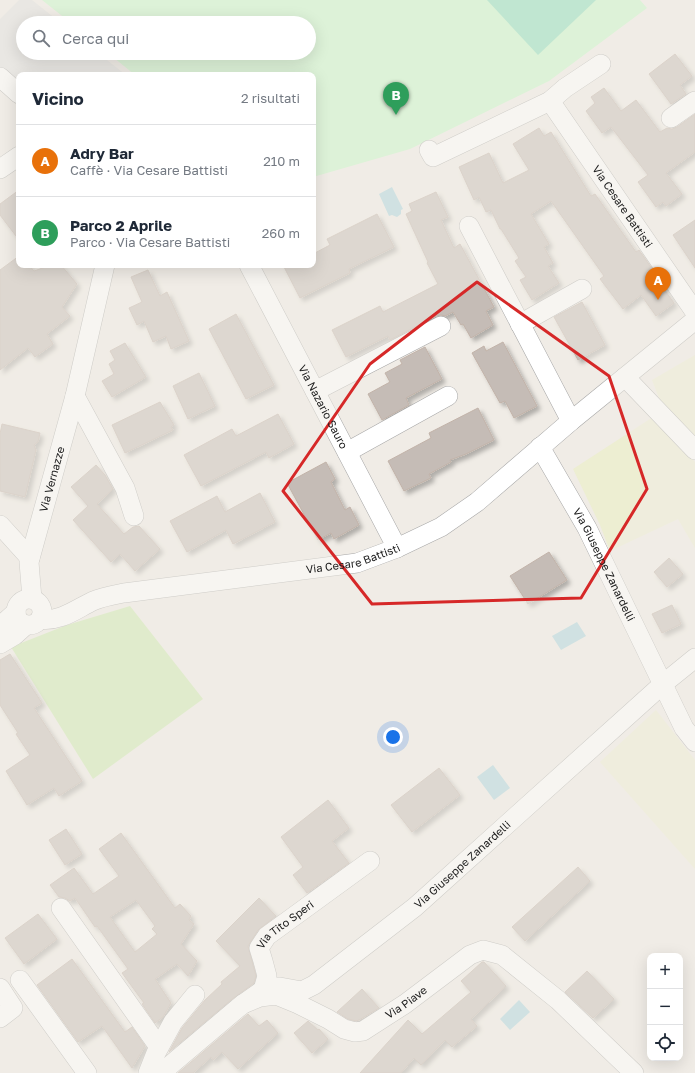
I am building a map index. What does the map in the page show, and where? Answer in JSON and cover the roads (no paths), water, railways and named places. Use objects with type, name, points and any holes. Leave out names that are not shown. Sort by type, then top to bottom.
[{"type":"street","points":[[429,150],[433,157],[550,101],[565,88],[601,64]]},
{"type":"street","points":[[0,77],[16,91]]},
{"type":"street","points":[[671,118],[695,100]]},
{"type":"street","name":"Via Cesare Battisti","points":[[550,101],[695,312]]},
{"type":"street","points":[[0,169],[16,158]]},
{"type":"street","points":[[469,226],[571,421]]},
{"type":"street","name":"Via Vernazze","points":[[29,611],[19,581],[23,570],[30,560],[75,396],[104,268]]},
{"type":"street","name":"Via Nazario Sauro","points":[[251,268],[397,548]]},
{"type":"street","points":[[520,324],[582,289]]},
{"type":"street","name":"Via Cesare Battisti","points":[[29,611],[54,619],[70,614],[95,600],[124,593],[357,563],[397,548],[440,527],[477,502],[571,421],[695,320]]},
{"type":"street","points":[[315,391],[441,326]]},
{"type":"street","points":[[626,377],[695,450]]},
{"type":"street","points":[[75,396],[125,488],[134,516]]},
{"type":"street","points":[[347,452],[448,396]]},
{"type":"street","name":"Via Giuseppe Zanardelli","points":[[243,1004],[263,990],[271,987],[302,991],[314,985],[415,907],[668,680],[587,528],[540,447]]},
{"type":"street","points":[[0,525],[30,560]]},
{"type":"street","points":[[0,626],[29,611]]},
{"type":"street","points":[[0,644],[15,635],[29,611]]},
{"type":"street","points":[[695,658],[668,680],[684,728],[695,742]]},
{"type":"street","name":"Via Tito Speri","points":[[263,990],[267,976],[259,948],[267,936],[370,861]]},
{"type":"street","points":[[61,908],[159,1047]]},
{"type":"street","name":"Via Piave","points":[[161,1073],[243,1004],[260,997],[276,996],[304,1007],[328,1019],[344,1030],[355,1032],[363,1031],[405,1004],[470,955],[483,950],[502,955],[558,1000],[634,1073]]},
{"type":"street","points":[[20,980],[87,1073]]},
{"type":"street","points":[[0,988],[13,1008],[0,1018]]},
{"type":"street","points":[[148,1073],[159,1047],[173,1022],[195,995]]},
{"type":"water","points":[[392,187],[403,209],[401,210],[401,214],[397,217],[392,215],[389,216],[379,194]]},
{"type":"water","points":[[577,622],[586,636],[561,650],[552,636]]},
{"type":"water","points":[[493,765],[510,788],[494,800],[477,777]]},
{"type":"water","points":[[519,1000],[530,1012],[510,1030],[500,1019]]},
{"type":"place","name":"Parco 2 Aprile","points":[[396,115]]},
{"type":"place","name":"Adry Bar","points":[[658,300]]}]
